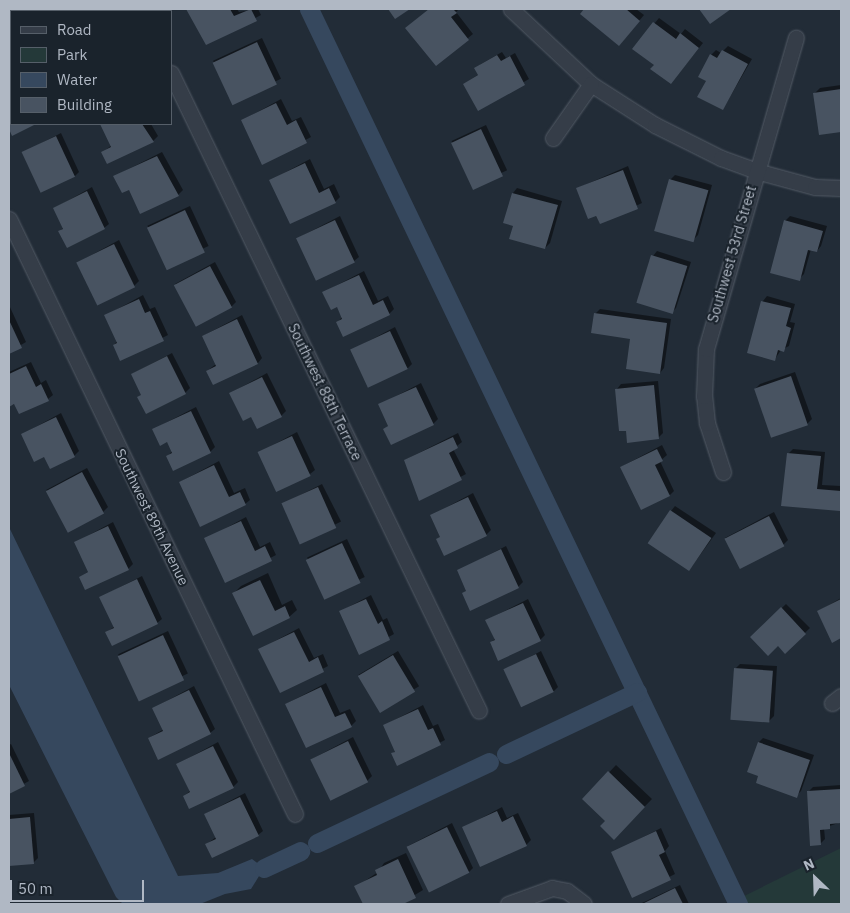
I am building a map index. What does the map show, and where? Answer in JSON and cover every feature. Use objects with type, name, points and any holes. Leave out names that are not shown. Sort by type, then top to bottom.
[{"type":"street","points":[[511,9],[591,84],[691,144],[756,171],[815,187],[841,188]]},
{"type":"street","name":"Southwest 53rd Street","points":[[723,472],[707,423],[704,370],[712,322],[796,38]]},
{"type":"street","name":"Southwest 88th Terrace","points":[[172,75],[479,712]]},
{"type":"street","points":[[552,138],[591,84]]},
{"type":"street","name":"Southwest 89th Avenue","points":[[9,219],[295,814]]},
{"type":"street","points":[[508,904],[544,889],[560,889],[584,904]]},
{"type":"green space","points":[[841,848],[841,904],[738,904],[736,900]]},
{"type":"water","points":[[9,527],[178,876],[218,873],[252,859],[264,868],[251,889],[225,894],[200,904],[123,904],[116,897],[9,685]]},
{"type":"building","points":[[186,9],[230,9],[234,16],[251,9],[257,21],[206,45]]},
{"type":"building","points":[[388,9],[410,9],[395,19]]},
{"type":"building","points":[[429,9],[453,9],[457,13],[451,17],[469,40],[436,66],[405,28]]},
{"type":"building","points":[[584,9],[626,9],[640,21],[619,46],[580,14]]},
{"type":"building","points":[[699,9],[731,9],[710,24]]},
{"type":"building","points":[[653,22],[676,39],[680,33],[699,48],[671,84],[650,69],[654,65],[632,49]]},
{"type":"building","points":[[257,42],[277,85],[232,105],[213,63]]},
{"type":"building","points":[[722,50],[748,64],[723,110],[697,97],[706,81],[698,77],[710,54],[717,58]]},
{"type":"building","points":[[497,55],[501,61],[510,56],[525,85],[478,111],[463,84],[478,75],[474,68]]},
{"type":"building","points":[[841,89],[841,132],[819,135],[813,93]]},
{"type":"building","points":[[276,103],[287,125],[296,120],[307,143],[262,165],[241,120]]},
{"type":"building","points":[[10,106],[10,125],[34,125],[12,136],[9,129]]},
{"type":"building","points":[[100,125],[143,125],[154,142],[107,164],[101,152],[111,147]]},
{"type":"building","points":[[481,129],[503,176],[473,190],[451,143]]},
{"type":"building","points":[[56,136],[75,177],[41,193],[22,152]]},
{"type":"building","points":[[157,156],[179,196],[140,214],[129,190],[122,193],[113,176]]},
{"type":"building","points":[[305,163],[319,193],[329,188],[336,203],[290,224],[269,180]]},
{"type":"building","points":[[623,170],[638,209],[600,224],[596,216],[588,219],[576,188]]},
{"type":"building","points":[[669,179],[708,190],[694,242],[654,231]]},
{"type":"building","points":[[87,191],[105,229],[67,248],[58,231],[63,229],[53,208]]},
{"type":"building","points":[[512,193],[558,205],[545,249],[509,239],[513,226],[503,223]]},
{"type":"building","points":[[185,210],[205,253],[167,270],[147,228]]},
{"type":"building","points":[[335,220],[355,263],[316,281],[296,238]]},
{"type":"building","points":[[784,220],[823,231],[817,252],[808,250],[800,281],[770,273]]},
{"type":"building","points":[[114,244],[135,287],[97,306],[76,262]]},
{"type":"building","points":[[651,255],[687,266],[673,314],[636,303]]},
{"type":"building","points":[[210,266],[232,307],[196,327],[174,285]]},
{"type":"building","points":[[359,275],[373,305],[383,300],[390,315],[343,337],[336,322],[342,319],[337,307],[331,310],[322,292]]},
{"type":"building","points":[[139,299],[145,313],[150,311],[164,341],[120,361],[113,345],[117,343],[104,315]]},
{"type":"building","points":[[761,301],[791,308],[786,326],[791,328],[784,352],[778,350],[775,361],[747,353]]},
{"type":"building","points":[[594,313],[667,323],[660,374],[626,369],[630,339],[591,333]]},
{"type":"building","points":[[237,319],[258,364],[213,385],[206,371],[216,366],[202,336]]},
{"type":"building","points":[[9,320],[22,348],[9,354]]},
{"type":"building","points":[[390,331],[408,369],[368,388],[350,350]]},
{"type":"building","points":[[167,356],[186,394],[146,414],[137,397],[141,395],[131,374]]},
{"type":"building","points":[[26,366],[36,387],[41,384],[49,401],[19,414],[14,404],[9,407],[9,374]]},
{"type":"building","points":[[791,376],[808,425],[771,438],[754,389]]},
{"type":"building","points":[[262,377],[282,417],[257,429],[251,417],[243,421],[229,393]]},
{"type":"building","points":[[654,385],[659,439],[627,443],[626,431],[619,431],[615,389]]},
{"type":"building","points":[[416,387],[434,425],[391,445],[383,429],[388,426],[378,404]]},
{"type":"building","points":[[191,411],[211,453],[173,471],[166,456],[172,453],[167,442],[160,446],[152,429]]},
{"type":"building","points":[[56,417],[75,457],[50,469],[44,457],[34,462],[21,434]]},
{"type":"building","points":[[292,436],[311,476],[276,492],[258,452]]},
{"type":"building","points":[[453,437],[458,448],[449,453],[462,480],[419,501],[404,460]]},
{"type":"building","points":[[657,449],[663,461],[655,465],[670,496],[641,510],[620,467]]},
{"type":"building","points":[[787,453],[821,456],[817,489],[841,491],[840,511],[781,506]]},
{"type":"building","points":[[214,465],[229,497],[240,492],[246,505],[200,527],[179,482]]},
{"type":"building","points":[[82,472],[104,513],[68,533],[46,491]]},
{"type":"building","points":[[318,487],[336,528],[300,544],[281,503]]},
{"type":"building","points":[[468,497],[487,536],[444,556],[436,539],[440,537],[430,515]]},
{"type":"building","points":[[670,510],[711,538],[689,571],[648,543]]},
{"type":"building","points":[[769,516],[784,546],[740,569],[724,539]]},
{"type":"building","points":[[241,521],[255,551],[265,546],[272,561],[225,583],[204,538]]},
{"type":"building","points":[[108,526],[129,570],[85,590],[79,577],[88,572],[74,542]]},
{"type":"building","points":[[342,543],[361,583],[324,600],[306,560]]},
{"type":"building","points":[[501,549],[519,588],[470,611],[462,593],[466,591],[457,570]]},
{"type":"building","points":[[137,579],[158,624],[112,646],[105,632],[114,628],[99,597]]},
{"type":"building","points":[[260,580],[275,611],[285,606],[290,618],[253,636],[232,593]]},
{"type":"building","points":[[366,599],[378,624],[382,621],[390,640],[359,655],[339,611]]},
{"type":"building","points":[[841,599],[841,638],[832,643],[817,611]]},
{"type":"building","points":[[523,603],[541,641],[498,661],[490,642],[495,640],[485,620]]},
{"type":"building","points":[[781,607],[806,634],[785,654],[778,646],[768,656],[750,637]]},
{"type":"building","points":[[294,632],[309,662],[318,657],[324,672],[280,693],[258,649]]},
{"type":"building","points":[[163,635],[184,680],[139,701],[118,656]]},
{"type":"building","points":[[536,654],[554,692],[521,707],[503,669]]},
{"type":"building","points":[[393,655],[415,692],[380,713],[358,676]]},
{"type":"building","points":[[734,668],[773,671],[769,723],[730,720]]},
{"type":"building","points":[[321,687],[335,717],[345,713],[352,727],[306,748],[285,704]]},
{"type":"building","points":[[189,690],[211,734],[158,760],[148,738],[163,731],[152,708]]},
{"type":"building","points":[[418,709],[428,730],[433,728],[441,745],[397,766],[391,753],[395,752],[383,725]]},
{"type":"building","points":[[348,741],[368,782],[330,801],[310,759]]},
{"type":"building","points":[[758,742],[810,760],[797,798],[756,783],[758,776],[747,772]]},
{"type":"building","points":[[213,746],[234,788],[189,809],[183,796],[190,792],[176,764]]},
{"type":"building","points":[[9,753],[25,786],[9,794]]},
{"type":"building","points":[[608,771],[645,807],[614,840],[600,826],[605,821],[582,799]]},
{"type":"building","points":[[841,789],[841,823],[830,824],[830,829],[820,830],[821,845],[810,846],[807,791]]},
{"type":"building","points":[[240,797],[259,836],[212,858],[205,844],[216,839],[204,814]]},
{"type":"building","points":[[497,811],[502,822],[513,816],[527,846],[480,867],[462,827]]},
{"type":"building","points":[[30,817],[34,864],[9,866],[9,819]]},
{"type":"building","points":[[447,827],[469,873],[429,893],[407,847]]},
{"type":"building","points":[[656,831],[665,852],[659,855],[671,880],[632,898],[611,852]]},
{"type":"building","points":[[398,859],[416,898],[403,904],[363,904],[354,886],[377,875],[375,870]]},
{"type":"building","points":[[675,888],[683,904],[642,904]]},
{"type":"waterway","points":[[309,9],[738,904]]},
{"type":"waterway","points":[[506,754],[637,692]]},
{"type":"waterway","points":[[317,843],[489,762]]},
{"type":"waterway","points":[[264,868],[300,851]]}]
